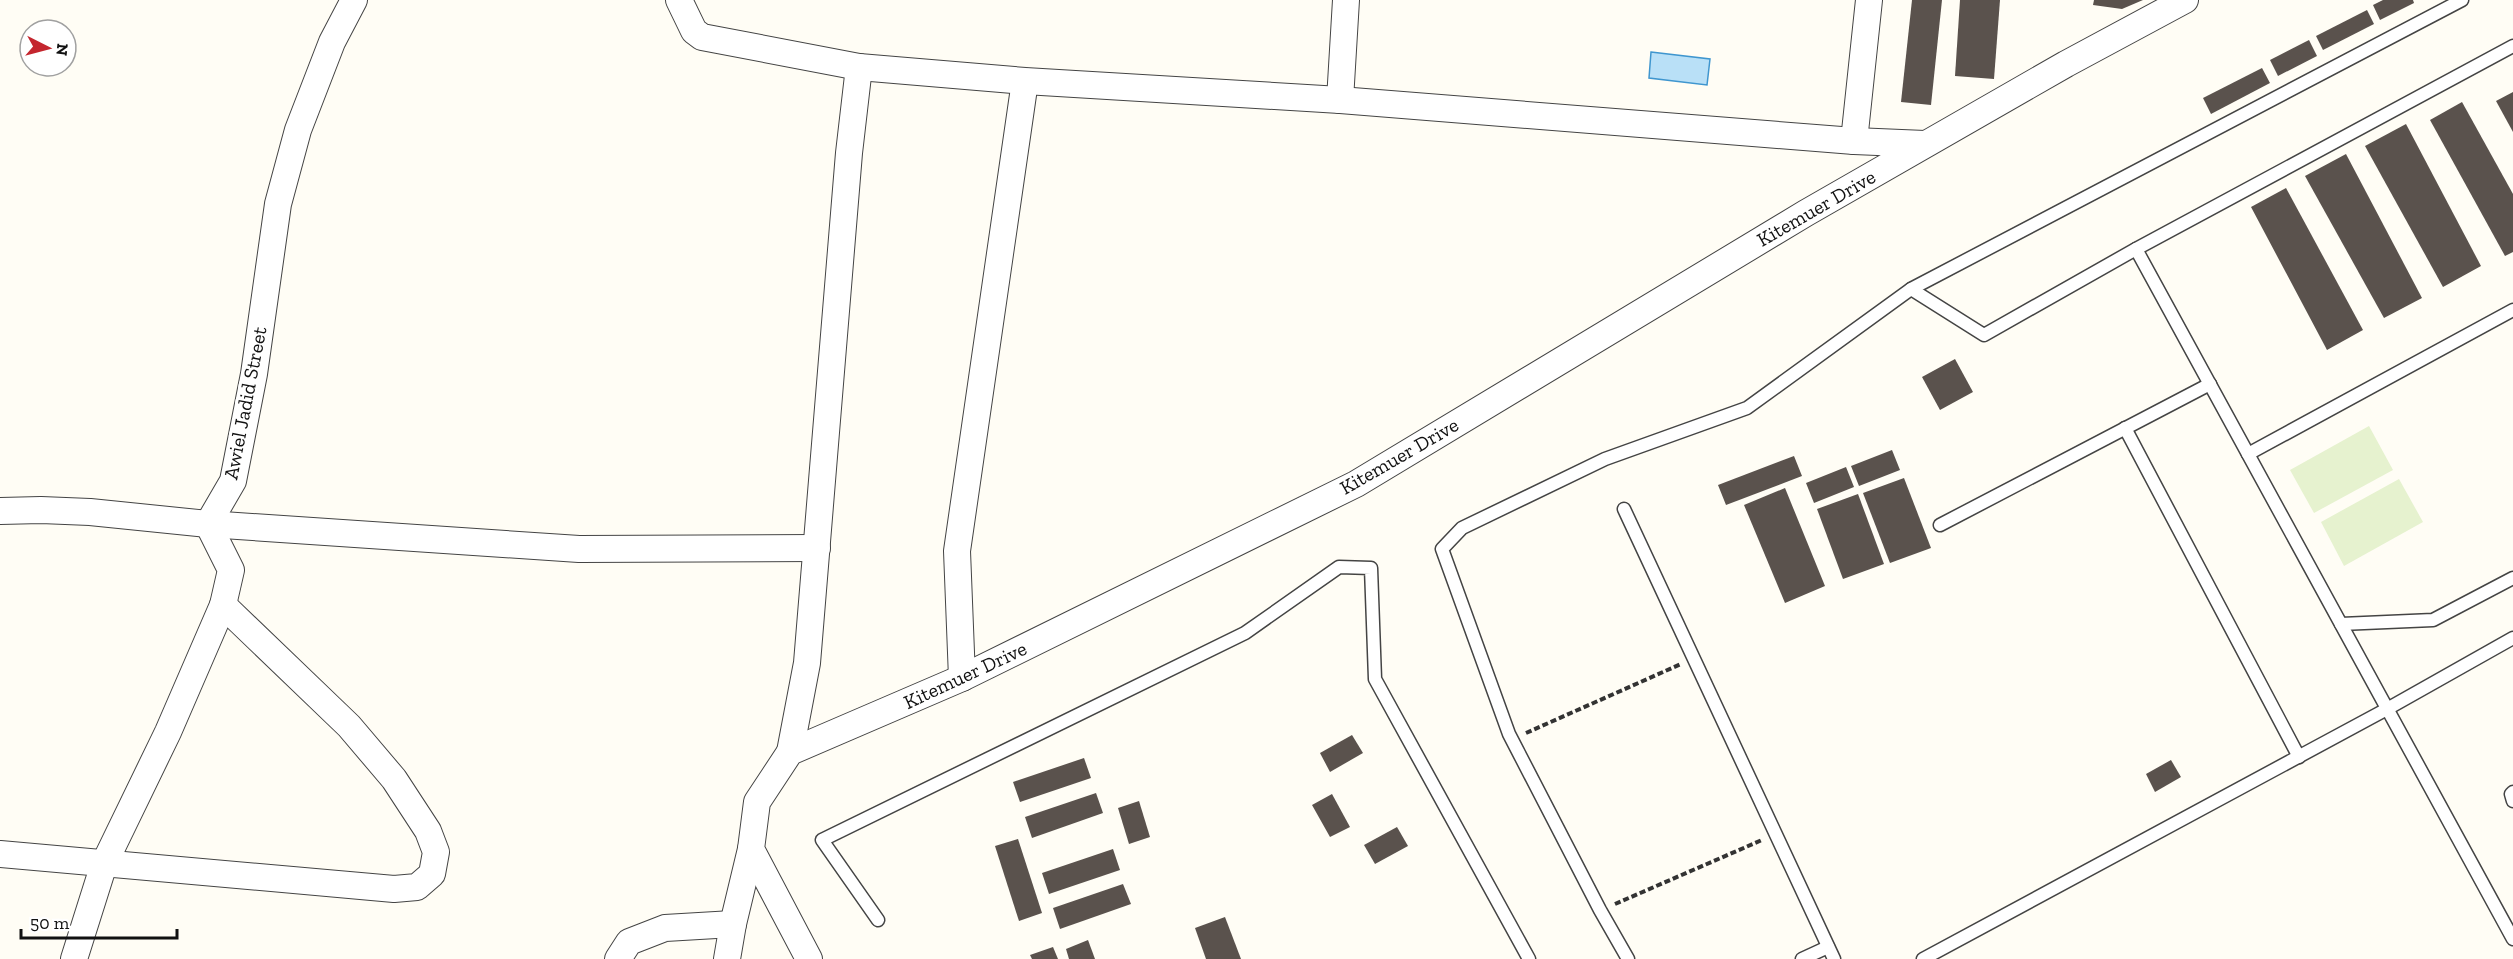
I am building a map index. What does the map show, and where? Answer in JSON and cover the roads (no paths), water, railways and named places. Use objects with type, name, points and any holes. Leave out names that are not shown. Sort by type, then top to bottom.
[{"type":"street","name":"Awiel Jadid Street","points":[[208,524],[233,481],[254,374],[278,204],[298,130],[332,42],[354,0]]},
{"type":"street","points":[[679,0],[694,31],[702,37],[859,67],[1025,81],[1340,100],[1854,141],[1925,144]]},
{"type":"street","points":[[1340,100],[1346,0]]},
{"type":"street","points":[[1854,141],[1869,0]]},
{"type":"street","name":"Kitemuer Drive","points":[[790,752],[962,678],[1356,483],[1795,219],[2066,64],[2185,0]]},
{"type":"street","points":[[727,959],[751,849],[757,802],[790,752],[807,663],[841,245],[859,67]]},
{"type":"street","points":[[962,678],[957,551],[1025,81]]},
{"type":"street","points":[[0,511],[90,512],[208,524],[579,549],[818,548]]},
{"type":"street","points":[[74,959],[104,864],[168,732],[223,605],[231,570],[208,524]]},
{"type":"street","points":[[0,854],[287,878],[394,890],[417,887],[432,874],[436,852],[428,831],[394,779],[349,726],[223,605]]},
{"type":"street","points":[[751,849],[809,959]]},
{"type":"street","points":[[618,959],[629,942],[665,928],[733,924]]},
{"type":"lane","points":[[1628,959],[1600,910],[1512,739],[1442,549],[1462,528],[1605,459],[1747,408],[1911,289],[2462,0]]},
{"type":"lane","points":[[1911,289],[1984,335],[2136,249],[2513,46]]},
{"type":"lane","points":[[2136,249],[2513,939]]},
{"type":"lane","points":[[2248,454],[2513,310]]},
{"type":"lane","points":[[1940,525],[2210,384]]},
{"type":"lane","points":[[2125,428],[2299,757]]},
{"type":"lane","points":[[1624,509],[1834,959]]},
{"type":"lane","points":[[878,920],[822,840],[1245,633],[1340,567],[1371,568],[1376,679],[1529,959]]},
{"type":"lane","points":[[2341,624],[2433,620],[2513,578]]},
{"type":"lane","points":[[1923,959],[2299,757],[2513,638]]},
{"type":"lane","points":[[2513,792],[2511,794],[2513,801]]},
{"type":"lane","points":[[1802,959],[1828,947]]},
{"type":"water","points":[[1651,52],[1710,59],[1707,85],[1649,78]]}]
